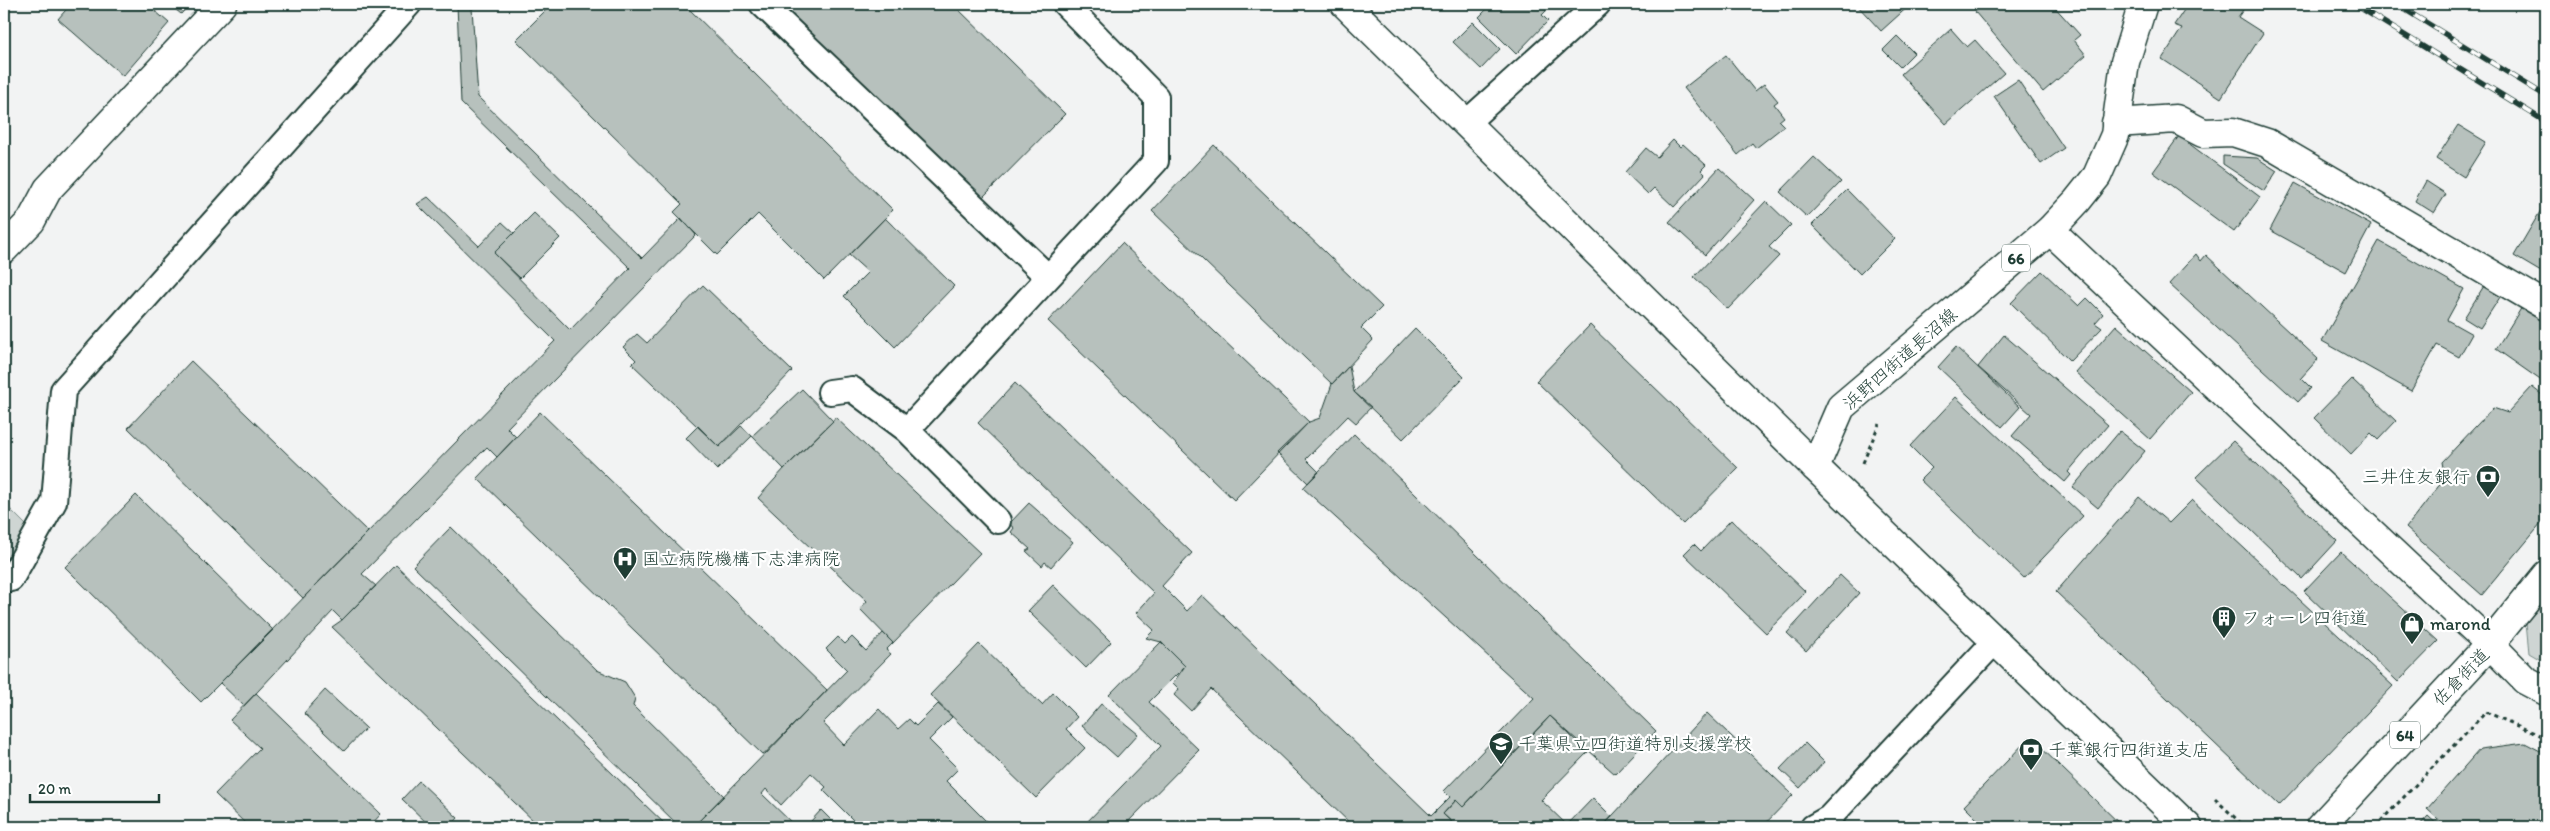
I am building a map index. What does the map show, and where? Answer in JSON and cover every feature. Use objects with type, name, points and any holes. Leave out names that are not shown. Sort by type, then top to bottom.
[{"type":"street","points":[[4,249],[31,221],[48,190],[222,4]]},
{"type":"street","points":[[1345,4],[1815,467],[2188,827]]},
{"type":"street","name":"浜野四街道長沼線","points":[[1815,467],[1841,406],[2050,230],[2077,202],[2097,176],[2114,135],[2125,62],[2143,4]]},
{"type":"street","points":[[2116,123],[2176,119],[2203,133],[2233,132],[2267,143],[2546,306]]},
{"type":"street","points":[[2050,230],[2490,644],[2546,575]]},
{"type":"street","name":"佐倉街道","points":[[2320,827],[2490,644],[2525,680],[2546,692]]},
{"type":"lane","points":[[11,579],[54,502],[63,390],[409,4]]},
{"type":"lane","points":[[762,4],[1048,278]]},
{"type":"lane","points":[[907,430],[1156,161],[1156,97],[1065,4]]},
{"type":"lane","points":[[1466,123],[1598,4]]},
{"type":"lane","points":[[830,392],[852,389],[907,430],[998,520]]},
{"type":"lane","points":[[1813,827],[1829,818],[1996,640]]},
{"type":"path","points":[[1862,466],[1879,423]]},
{"type":"path","points":[[2375,827],[2486,712],[2546,738]]},
{"type":"path","points":[[2209,793],[2245,827]]},
{"type":"shaded area","points":[[4,503],[41,540],[4,576]]},
{"type":"shaded area","points":[[2546,601],[2546,663],[2529,653],[2526,622]]},
{"type":"building","points":[[71,4],[147,4],[169,23],[123,76],[58,19]]},
{"type":"building","points":[[169,4],[190,4],[181,14]]},
{"type":"building","points":[[457,4],[476,4],[472,8],[478,97],[642,258],[681,218],[696,235],[507,428],[516,437],[497,457],[487,447],[362,574],[376,586],[342,620],[333,611],[244,706],[220,683],[555,341],[417,204],[428,197],[479,246],[502,222],[514,233],[494,253],[570,330],[630,268],[461,103]]},
{"type":"building","points":[[552,4],[684,4],[893,210],[824,280],[758,214],[717,255],[674,212],[682,204],[516,40]]},
{"type":"building","points":[[782,4],[953,4],[1065,114],[980,200]]},
{"type":"building","points":[[1492,4],[1539,4],[1546,11],[1542,15],[1548,21],[1516,54],[1479,17]]},
{"type":"building","points":[[1856,4],[1911,4],[1881,31]]},
{"type":"building","points":[[1985,4],[2052,4],[2080,35],[2074,40],[2086,55],[2043,92],[1975,12]]},
{"type":"building","points":[[2188,4],[2234,4],[2243,10],[2238,17],[2263,33],[2221,98],[2162,59],[2182,28],[2174,25]]},
{"type":"building","points":[[1473,22],[1500,49],[1481,69],[1453,42]]},
{"type":"building","points":[[1951,29],[1967,47],[1975,40],[2004,73],[1946,124],[1901,74]]},
{"type":"building","points":[[1897,36],[1914,53],[1900,67],[1883,50]]},
{"type":"building","points":[[1726,55],[1755,91],[1764,84],[1778,101],[1774,104],[1784,117],[1779,121],[1784,126],[1756,148],[1752,143],[1738,155],[1684,88]]},
{"type":"building","points":[[2018,80],[2064,148],[2041,164],[1994,96]]},
{"type":"building","points":[[2458,125],[2486,142],[2464,177],[2436,159]]},
{"type":"building","points":[[2179,136],[2260,197],[2234,232],[2153,172]]},
{"type":"building","points":[[1673,140],[1680,147],[1683,144],[1706,165],[1701,170],[1705,174],[1674,207],[1654,188],[1648,194],[1625,172],[1646,148],[1657,157]]},
{"type":"building","points":[[1214,145],[1382,307],[1361,328],[1373,340],[1332,384],[1152,211]]},
{"type":"building","points":[[2223,156],[2257,158],[2277,171],[2264,191],[2223,164]]},
{"type":"building","points":[[1814,157],[1841,182],[1807,217],[1780,192]]},
{"type":"building","points":[[1719,168],[1754,200],[1705,255],[1669,222]]},
{"type":"building","points":[[2426,181],[2446,194],[2434,213],[2415,201]]},
{"type":"building","points":[[2295,183],[2371,225],[2346,272],[2270,230]]},
{"type":"building","points":[[1847,190],[1895,239],[1860,274],[1812,225]]},
{"type":"building","points":[[1766,201],[1791,225],[1769,247],[1779,256],[1728,309],[1694,277]]},
{"type":"building","points":[[2544,205],[2546,206],[2546,275],[2514,256]]},
{"type":"building","points":[[534,213],[560,238],[520,278],[494,253]]},
{"type":"building","points":[[885,218],[954,286],[895,347],[844,296],[868,272],[849,255]]},
{"type":"building","points":[[2379,241],[2464,289],[2447,320],[2472,334],[2459,357],[2437,345],[2411,391],[2322,341]]},
{"type":"building","points":[[1122,243],[1309,422],[1234,500],[1048,321]]},
{"type":"building","points":[[2196,254],[2201,261],[2206,255],[2318,359],[2301,378],[2311,388],[2298,402],[2169,284]]},
{"type":"building","points":[[2042,271],[2079,306],[2087,298],[2103,314],[2095,323],[2102,328],[2070,361],[2011,303]]},
{"type":"building","points":[[2487,281],[2504,291],[2480,328],[2464,318]]},
{"type":"building","points":[[703,285],[792,371],[719,447],[632,364],[636,360],[623,347],[637,334],[647,343]]},
{"type":"building","points":[[2525,302],[2546,316],[2546,384],[2496,349]]},
{"type":"building","points":[[1590,325],[1738,468],[1683,524],[1536,381]]},
{"type":"building","points":[[2116,325],[2191,392],[2150,439],[2075,372]]},
{"type":"building","points":[[1415,328],[1464,377],[1403,439],[1354,392]]},
{"type":"building","points":[[2004,335],[2108,425],[2068,472],[2071,475],[2065,482],[2012,436],[2031,414],[1978,367]]},
{"type":"building","points":[[1956,347],[2020,407],[2002,427],[1938,367]]},
{"type":"building","points":[[191,361],[368,532],[303,598],[128,428]]},
{"type":"building","points":[[1349,366],[1354,392],[1371,407],[1356,423],[1348,416],[1306,459],[1319,472],[1308,483],[1277,453],[1309,422],[1320,418],[1332,384]]},
{"type":"building","points":[[2352,379],[2396,421],[2378,440],[2371,433],[2351,454],[2314,418]]},
{"type":"building","points":[[1015,383],[1192,553],[1162,586],[1187,611],[1202,595],[1431,816],[1450,797],[1444,791],[1534,698],[1303,488],[1354,434],[1656,731],[1615,774],[1550,716],[1463,807],[1456,800],[1443,814],[1457,827],[1354,827],[1211,689],[1191,711],[1174,695],[1179,689],[1173,683],[1185,666],[1161,642],[1146,638],[1154,630],[1136,613],[1154,593],[978,423]]},
{"type":"building","name":"三井住友銀行","points":[[2532,387],[2546,398],[2546,518],[2482,595],[2406,528],[2445,478],[2442,462],[2493,408],[2508,413]]},
{"type":"building","points":[[802,389],[833,421],[784,469],[752,436]]},
{"type":"building","points":[[1956,397],[2083,516],[2024,578],[1920,480],[1932,468],[1910,446]]},
{"type":"building","points":[[540,412],[827,690],[764,756],[477,478]]},
{"type":"building","points":[[835,417],[980,553],[893,643],[860,609],[867,601],[758,498]]},
{"type":"building","points":[[698,426],[719,447],[741,426],[752,436],[717,470],[686,438]]},
{"type":"building","points":[[2120,431],[2145,451],[2098,508],[2073,487]]},
{"type":"building","points":[[2233,441],[2337,541],[2302,579],[2196,477]]},
{"type":"building","points":[[136,495],[273,630],[201,702],[65,567]]},
{"type":"building","name":"フォーレ四街道","points":[[2139,497],[2169,523],[2192,500],[2393,686],[2279,805],[2056,592]]},
{"type":"building","points":[[1029,503],[1073,542],[1051,567],[1045,562],[1042,566],[1026,551],[1030,549],[1011,532],[1014,528],[1009,524]]},
{"type":"building","points":[[1731,520],[1806,592],[1766,633],[1684,554],[1694,544],[1701,551]]},
{"type":"building","points":[[451,527],[597,670],[625,682],[635,698],[633,706],[724,796],[693,827],[680,827],[413,566]]},
{"type":"building","points":[[2341,552],[2438,641],[2398,682],[2304,591]]},
{"type":"building","points":[[396,565],[668,827],[540,827],[332,627],[342,620]]},
{"type":"building","points":[[1840,575],[1859,593],[1806,651],[1787,633]]},
{"type":"building","points":[[1053,585],[1111,642],[1086,668],[1028,611]]},
{"type":"building","points":[[883,633],[893,643],[886,650],[891,654],[823,723],[844,745],[879,709],[898,729],[909,719],[916,726],[938,704],[952,717],[929,740],[958,769],[946,781],[992,827],[860,827],[823,790],[826,787],[811,773],[781,805],[766,789],[762,794],[796,827],[693,827],[847,670],[826,649],[838,637],[845,644],[852,637],[866,651]]},
{"type":"building","points":[[1161,642],[1185,666],[1149,702],[1199,750],[1123,827],[1082,827],[1161,746],[1109,695]]},
{"type":"building","points":[[979,644],[1042,705],[1053,693],[1077,717],[1066,729],[1085,748],[1036,798],[930,695]]},
{"type":"building","points":[[325,690],[366,728],[344,751],[304,713]]},
{"type":"building","points":[[256,693],[381,814],[369,827],[249,827],[215,794],[260,748],[230,720]]},
{"type":"building","points":[[1101,704],[1138,734],[1117,757],[1082,726]]},
{"type":"building","points":[[1707,713],[1793,795],[1762,827],[1602,827]]},
{"type":"building","points":[[1550,716],[1588,752],[1541,800],[1567,825],[1593,798],[1612,817],[1602,827],[1457,827],[1443,814],[1456,800],[1463,807]]},
{"type":"building","name":"千葉銀行四街道支店","points":[[2030,737],[2123,827],[1985,827],[1964,806]]},
{"type":"building","points":[[1805,743],[1824,762],[1800,788],[1780,769]]},
{"type":"building","points":[[2525,743],[2546,754],[2546,827],[2447,827],[2427,809],[2480,749]]},
{"type":"building","points":[[419,781],[458,818],[450,827],[431,827],[402,799]]},
{"type":"building","points":[[821,810],[838,827],[818,827],[811,821]]},
{"type":"building","points":[[2428,816],[2440,827],[2418,827]]},
{"type":"railway","points":[[2354,4],[2546,122]]},
{"type":"railway","points":[[2396,4],[2546,96]]},
{"type":"place","name":"三井住友銀行","points":[[2488,498]]},
{"type":"place","name":"国立病院機構下志津病院","points":[[625,580]]},
{"type":"place","name":"フォーレ四街道","points":[[2224,639]]},
{"type":"place","name":"marond","points":[[2412,645]]},
{"type":"place","name":"千葉県立四街道特別支援学校","points":[[1501,765]]},
{"type":"place","name":"千葉銀行四街道支店","points":[[2031,771]]}]
